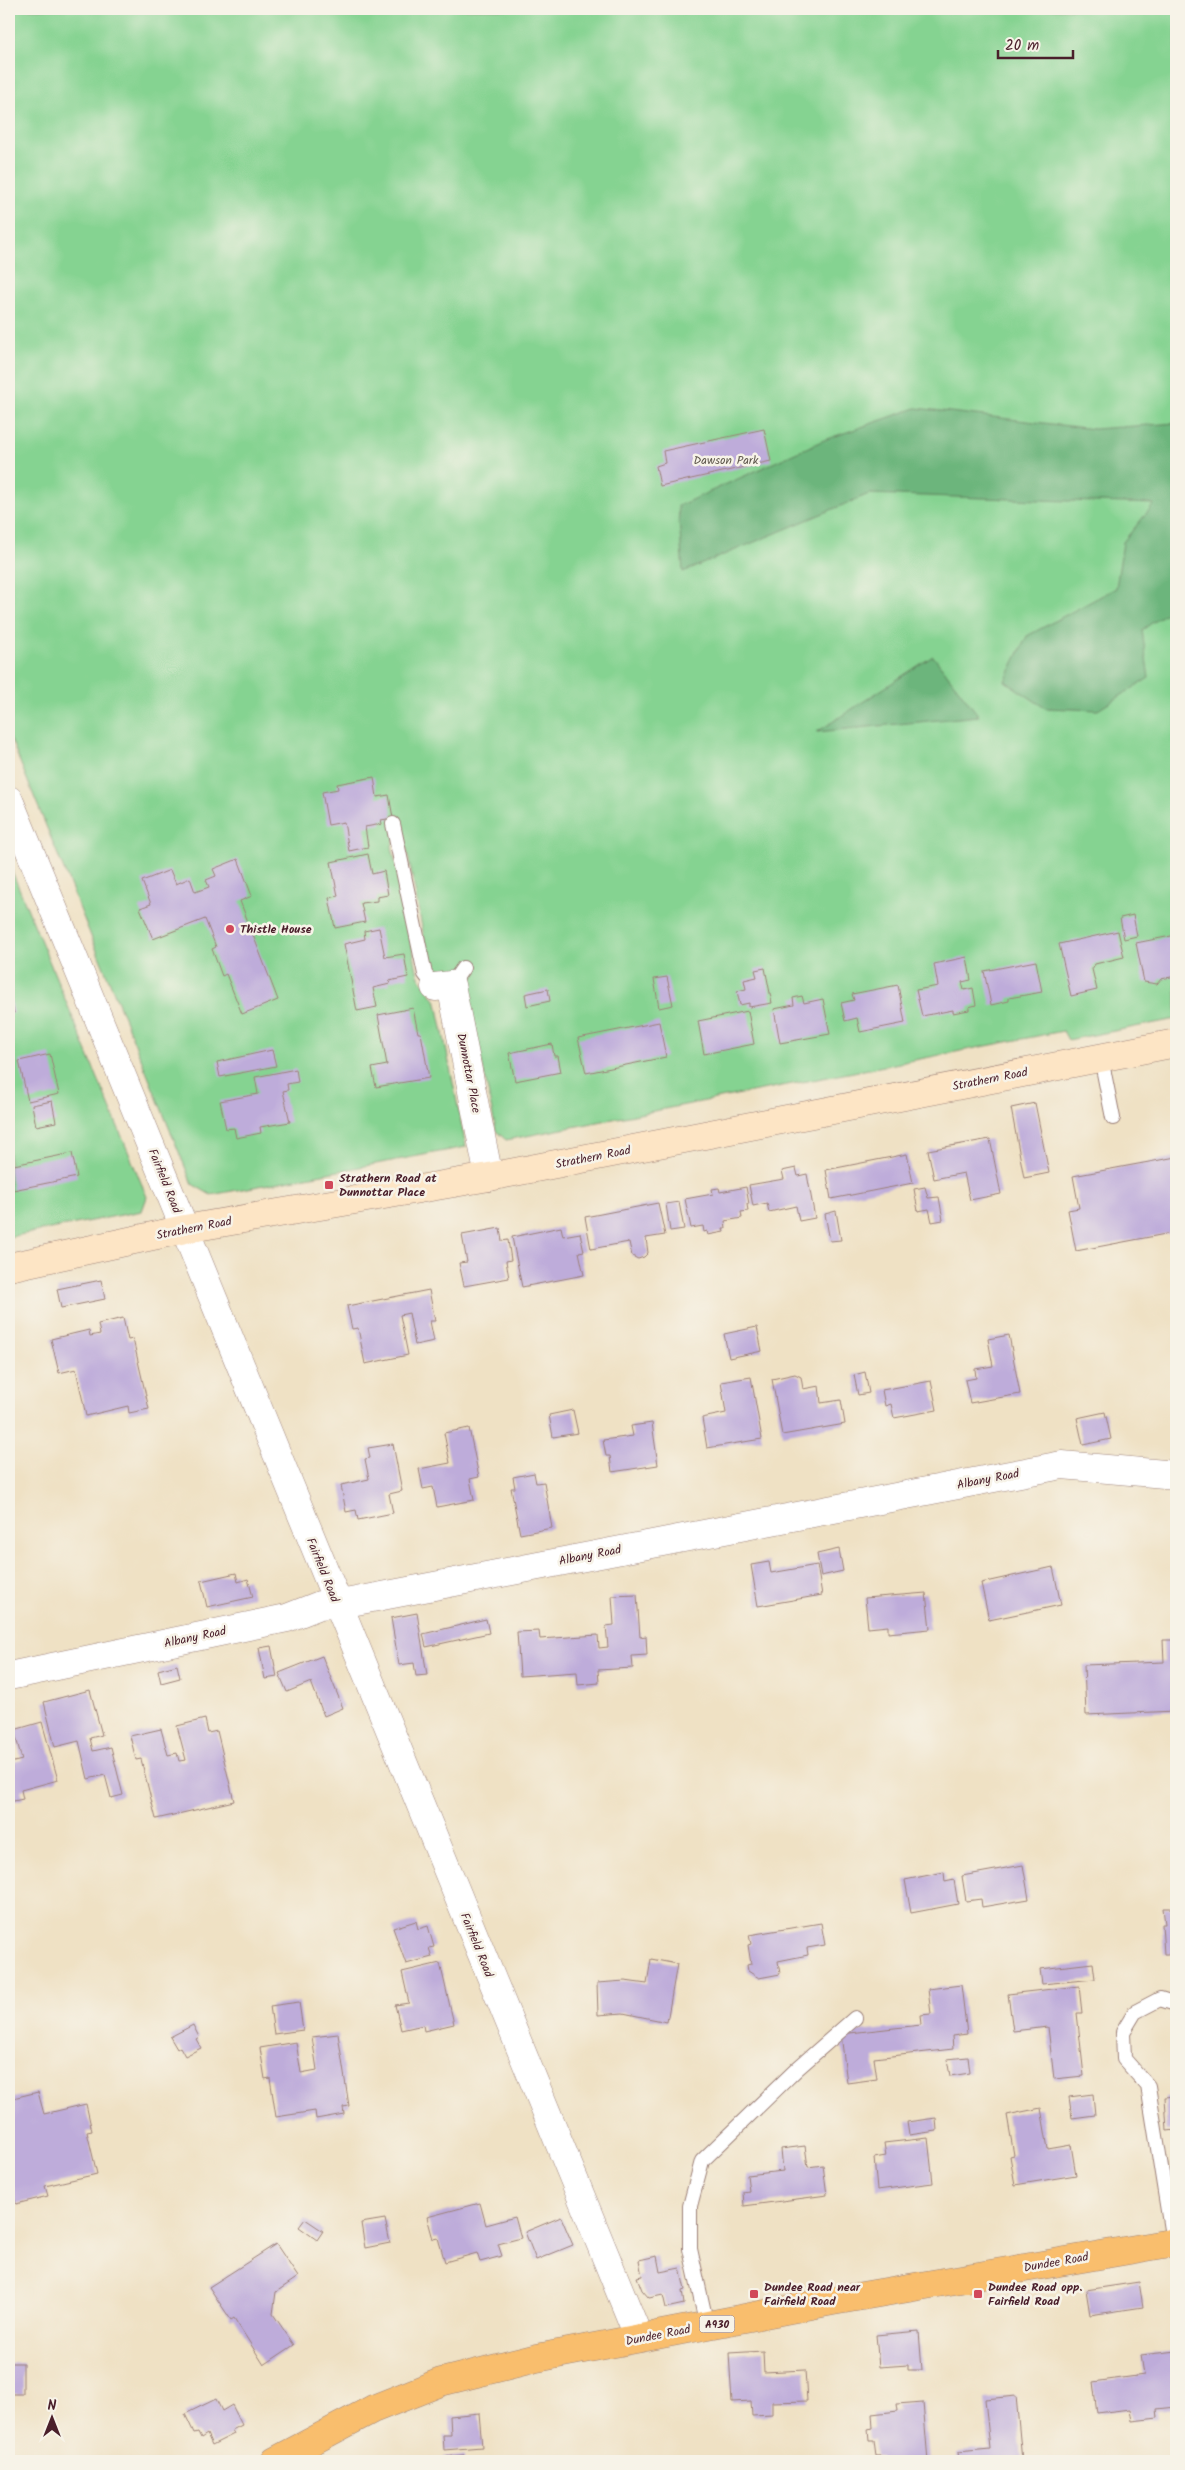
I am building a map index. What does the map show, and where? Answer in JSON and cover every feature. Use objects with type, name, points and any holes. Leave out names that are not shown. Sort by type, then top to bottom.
[{"type":"main road","name":"Dundee Road","points":[[274,2461],[373,2409],[441,2382],[537,2358],[843,2299],[1175,2242]]},
{"type":"street","name":"Fairfield Road","points":[[9,800],[17,843],[185,1229],[336,1603],[639,2338]]},
{"type":"street","name":"Dunnottar Place","points":[[450,980],[489,1177]]},
{"type":"street","name":"Strathern Road","points":[[9,1267],[185,1229],[489,1177],[1176,1043]]},
{"type":"street","name":"Albany Road","points":[[9,1676],[287,1618],[320,1605],[1062,1465],[1176,1476]]},
{"type":"lane","points":[[393,824],[425,974],[450,980]]},
{"type":"lane","points":[[1101,1058],[1113,1118]]},
{"type":"lane","points":[[1175,2242],[1148,2086],[1124,2059],[1123,2032],[1135,2012],[1160,1999],[1176,2004]]},
{"type":"lane","points":[[707,2326],[690,2249],[690,2206],[702,2160],[798,2068],[854,2018]]},
{"type":"green space","name":"Dawson Park","points":[[9,9],[1176,9],[1176,1019],[1068,1040],[1063,1031],[506,1140],[496,1131],[470,1004],[431,973],[401,820],[392,846],[418,975],[437,1003],[466,1147],[211,1195],[192,1184],[9,735]]},
{"type":"green space","points":[[916,408],[1094,429],[1176,423],[1176,606],[1142,630],[1149,678],[1098,710],[1045,708],[1005,681],[1027,636],[1116,588],[1123,542],[1154,504],[869,494],[683,572],[678,506],[824,440]]},
{"type":"green space","points":[[933,656],[979,716],[817,732]]},
{"type":"green space","points":[[9,864],[147,1197],[142,1211],[9,1237]]},
{"type":"building","points":[[764,429],[771,461],[660,486],[656,466],[665,463],[663,451]]},
{"type":"building","points":[[374,777],[377,797],[389,795],[393,818],[381,820],[382,824],[365,827],[368,847],[349,851],[344,822],[328,825],[322,792],[338,789],[337,784]]},
{"type":"building","points":[[368,854],[372,874],[384,871],[388,895],[377,897],[377,901],[361,903],[365,922],[335,928],[329,898],[338,896],[331,862]]},
{"type":"building","name":"Thistle House","points":[[238,859],[252,896],[240,901],[278,1000],[242,1014],[226,974],[222,976],[212,949],[216,947],[205,919],[153,939],[140,908],[151,904],[142,881],[170,870],[176,884],[190,878],[195,892],[209,887],[206,880],[216,876],[213,869]]},
{"type":"building","points":[[1133,915],[1137,936],[1124,939],[1120,918]]},
{"type":"building","points":[[379,928],[385,957],[404,954],[408,977],[389,981],[390,984],[373,988],[377,1007],[357,1011],[344,944],[365,939],[364,931]]},
{"type":"building","points":[[1118,931],[1124,957],[1095,964],[1092,969],[1097,990],[1071,996],[1059,944]]},
{"type":"building","points":[[1176,935],[1176,976],[1161,979],[1157,984],[1144,982],[1136,943]]},
{"type":"building","points":[[967,957],[971,980],[962,982],[964,990],[973,988],[976,1005],[969,1007],[969,1010],[953,1013],[953,1010],[922,1016],[916,990],[938,986],[934,964]]},
{"type":"building","points":[[1036,961],[1042,992],[1009,998],[1009,1001],[991,1005],[984,971]]},
{"type":"building","points":[[765,968],[772,1003],[749,1007],[749,1003],[740,1005],[737,991],[746,989],[744,980],[757,977],[755,970]]},
{"type":"building","points":[[667,977],[673,1005],[659,1008],[654,979]]},
{"type":"building","points":[[898,985],[905,1023],[860,1032],[857,1018],[845,1021],[841,1003],[854,1000],[852,994]]},
{"type":"building","points":[[548,989],[550,1001],[527,1006],[525,994]]},
{"type":"building","points":[[9,993],[14,1013],[9,1014]]},
{"type":"building","points":[[802,996],[804,1003],[823,999],[830,1034],[780,1043],[774,1009],[794,1005],[793,998]]},
{"type":"building","points":[[413,1008],[418,1033],[421,1033],[429,1078],[376,1087],[372,1068],[387,1065],[378,1015]]},
{"type":"building","points":[[748,1011],[754,1044],[704,1054],[698,1021]]},
{"type":"building","points":[[659,1022],[666,1057],[586,1073],[578,1038]]},
{"type":"building","points":[[552,1044],[554,1056],[558,1056],[561,1072],[515,1081],[509,1053]]},
{"type":"building","points":[[272,1050],[276,1066],[220,1077],[217,1062]]},
{"type":"building","points":[[50,1054],[59,1094],[28,1101],[19,1061]]},
{"type":"building","points":[[296,1069],[298,1082],[287,1084],[288,1090],[283,1091],[290,1122],[260,1127],[261,1133],[236,1138],[234,1128],[226,1129],[220,1101],[258,1094],[255,1077]]},
{"type":"building","points":[[52,1101],[56,1122],[36,1126],[32,1105]]},
{"type":"building","points":[[1035,1103],[1049,1173],[1024,1178],[1011,1108]]},
{"type":"building","points":[[990,1139],[1001,1194],[970,1200],[964,1173],[934,1179],[928,1150]]},
{"type":"building","points":[[72,1153],[77,1177],[13,1190],[9,1166]]},
{"type":"building","points":[[907,1154],[913,1183],[831,1199],[826,1170]]},
{"type":"building","points":[[1176,1157],[1176,1232],[1076,1251],[1068,1210],[1079,1208],[1073,1176]]},
{"type":"building","points":[[796,1168],[798,1176],[807,1174],[815,1218],[799,1221],[796,1206],[769,1212],[767,1203],[753,1206],[749,1185],[784,1179],[782,1171]]},
{"type":"building","points":[[746,1187],[749,1204],[747,1204],[748,1211],[741,1212],[742,1218],[725,1221],[726,1228],[723,1228],[724,1232],[708,1235],[707,1231],[704,1232],[703,1226],[691,1228],[685,1199],[713,1194],[712,1189],[719,1188],[720,1192]]},
{"type":"building","points":[[925,1187],[928,1198],[939,1197],[943,1220],[932,1222],[929,1209],[918,1211],[914,1189]]},
{"type":"building","points":[[679,1202],[684,1229],[670,1231],[666,1204]]},
{"type":"building","points":[[658,1203],[665,1235],[646,1238],[648,1253],[644,1257],[638,1259],[632,1256],[629,1242],[591,1249],[585,1217]]},
{"type":"building","points":[[836,1211],[841,1240],[830,1241],[825,1214]]},
{"type":"building","points":[[561,1227],[563,1236],[580,1233],[584,1251],[579,1252],[584,1275],[522,1287],[512,1237]]},
{"type":"building","points":[[500,1228],[502,1241],[508,1240],[511,1260],[506,1261],[509,1278],[464,1286],[459,1263],[467,1262],[462,1235]]},
{"type":"building","points":[[101,1280],[105,1299],[61,1308],[57,1289]]},
{"type":"building","points":[[429,1290],[435,1321],[430,1321],[434,1341],[415,1345],[409,1313],[400,1315],[408,1355],[365,1364],[358,1328],[352,1329],[347,1306]]},
{"type":"building","points":[[123,1318],[128,1340],[133,1339],[149,1409],[129,1413],[128,1406],[86,1416],[76,1369],[59,1373],[51,1339],[89,1330],[90,1336],[100,1334],[98,1324]]},
{"type":"building","points":[[757,1327],[762,1351],[729,1358],[724,1334]]},
{"type":"building","points":[[1009,1335],[1020,1394],[970,1403],[965,1380],[976,1378],[975,1369],[993,1366],[988,1339]]},
{"type":"building","points":[[865,1372],[869,1393],[858,1395],[854,1375]]},
{"type":"building","points":[[795,1374],[801,1377],[803,1389],[819,1386],[821,1403],[841,1400],[845,1424],[782,1435],[772,1379]]},
{"type":"building","points":[[751,1377],[762,1439],[707,1448],[702,1418],[726,1413],[721,1382]]},
{"type":"building","points":[[931,1381],[937,1410],[894,1418],[891,1404],[885,1406],[882,1390]]},
{"type":"building","points":[[573,1410],[578,1433],[553,1437],[549,1415]]},
{"type":"building","points":[[1105,1412],[1111,1439],[1083,1445],[1077,1418]]},
{"type":"building","points":[[652,1423],[658,1465],[612,1472],[610,1456],[606,1456],[603,1440],[633,1436],[631,1426]]},
{"type":"building","points":[[469,1428],[479,1477],[470,1479],[474,1500],[437,1507],[433,1487],[423,1489],[419,1469],[450,1463],[444,1433]]},
{"type":"building","points":[[393,1444],[402,1491],[389,1494],[393,1513],[358,1520],[356,1510],[346,1512],[341,1485],[369,1479],[365,1459],[370,1458],[368,1448]]},
{"type":"building","points":[[534,1473],[536,1483],[544,1482],[552,1528],[520,1534],[511,1488],[515,1488],[513,1477]]},
{"type":"building","points":[[839,1549],[843,1571],[821,1576],[817,1554]]},
{"type":"building","points":[[769,1562],[771,1573],[817,1565],[822,1595],[758,1606],[751,1565]]},
{"type":"building","points":[[1053,1567],[1061,1605],[989,1620],[981,1583]]},
{"type":"building","points":[[236,1573],[238,1582],[248,1579],[253,1597],[207,1607],[201,1581]]},
{"type":"building","points":[[926,1593],[930,1629],[888,1633],[888,1626],[868,1628],[865,1598]]},
{"type":"building","points":[[637,1595],[640,1637],[646,1636],[647,1655],[632,1656],[633,1668],[598,1670],[599,1683],[578,1685],[577,1672],[520,1676],[517,1632],[539,1631],[540,1639],[598,1635],[599,1648],[608,1647],[606,1626],[614,1625],[612,1596]]},
{"type":"building","points":[[417,1613],[427,1675],[416,1676],[414,1663],[399,1665],[391,1618]]},
{"type":"building","points":[[486,1619],[489,1633],[426,1647],[423,1634]]},
{"type":"building","points":[[1163,1640],[1176,1640],[1176,1711],[1086,1715],[1084,1665],[1164,1662]]},
{"type":"building","points":[[271,1646],[277,1677],[265,1679],[259,1648]]},
{"type":"building","points":[[322,1656],[343,1708],[324,1716],[311,1682],[287,1692],[279,1673]]},
{"type":"building","points":[[177,1665],[180,1678],[161,1683],[158,1670]]},
{"type":"building","points":[[90,1690],[102,1735],[90,1738],[93,1751],[111,1747],[123,1795],[111,1798],[105,1775],[88,1779],[79,1741],[55,1747],[44,1702]]},
{"type":"building","points":[[205,1719],[208,1733],[217,1731],[234,1801],[156,1819],[141,1759],[136,1760],[130,1736],[161,1729],[168,1755],[177,1753],[179,1761],[186,1760],[177,1726]]},
{"type":"building","points":[[42,1722],[58,1780],[21,1790],[23,1799],[9,1802],[9,1770],[12,1769],[10,1763],[22,1760],[14,1730]]},
{"type":"building","points":[[1023,1865],[1029,1899],[982,1907],[981,1899],[966,1901],[962,1876]]},
{"type":"building","points":[[944,1872],[945,1882],[954,1880],[958,1904],[911,1913],[905,1880]]},
{"type":"building","points":[[1163,1908],[1176,1908],[1176,1954],[1164,1954],[1162,1924],[1165,1924]]},
{"type":"building","points":[[416,1921],[418,1929],[428,1926],[434,1947],[429,1948],[432,1957],[406,1964],[393,1928]]},
{"type":"building","points":[[821,1923],[825,1945],[807,1948],[808,1955],[778,1961],[780,1974],[759,1978],[748,1971],[747,1965],[751,1964],[748,1945],[751,1944],[749,1935]]},
{"type":"building","points":[[651,1959],[677,1964],[667,2022],[623,2013],[598,2015],[597,1983],[625,1981],[647,1984]]},
{"type":"building","points":[[440,1963],[454,2024],[424,2031],[423,2025],[401,2030],[395,2005],[409,2003],[402,1972]]},
{"type":"building","points":[[1093,1963],[1095,1979],[1042,1984],[1040,1969]]},
{"type":"building","points":[[961,1985],[967,2034],[952,2036],[953,2049],[874,2058],[877,2079],[847,2083],[841,2034],[921,2025],[920,2015],[931,2014],[928,1989]]},
{"type":"building","points":[[1079,1986],[1082,2013],[1077,2013],[1084,2076],[1054,2079],[1048,2027],[1013,2031],[1008,1994]]},
{"type":"building","points":[[299,2002],[303,2030],[274,2034],[270,2006]]},
{"type":"building","points":[[193,2025],[199,2037],[196,2039],[201,2048],[185,2056],[180,2047],[177,2049],[170,2037]]},
{"type":"building","points":[[338,2034],[349,2106],[343,2107],[344,2114],[316,2119],[315,2111],[276,2117],[270,2078],[265,2079],[260,2048],[296,2042],[301,2073],[317,2070],[312,2037]]},
{"type":"building","points":[[968,2057],[970,2073],[950,2076],[947,2059]]},
{"type":"building","points":[[38,2092],[44,2114],[86,2104],[92,2131],[87,2132],[97,2174],[45,2186],[48,2196],[16,2204],[13,2194],[9,2193],[9,2099]]},
{"type":"building","points":[[1093,2094],[1095,2115],[1072,2118],[1069,2097]]},
{"type":"building","points":[[1176,2096],[1176,2130],[1167,2131],[1165,2097]]},
{"type":"building","points":[[1041,2108],[1048,2149],[1071,2145],[1076,2175],[1015,2185],[1010,2156],[1014,2155],[1007,2115]]},
{"type":"building","points":[[936,2118],[937,2131],[909,2135],[907,2122]]},
{"type":"building","points":[[928,2138],[933,2183],[877,2190],[874,2158],[886,2156],[884,2143]]},
{"type":"building","points":[[805,2146],[808,2167],[823,2165],[827,2195],[744,2206],[743,2192],[749,2191],[747,2175],[783,2171],[781,2149]]},
{"type":"building","points":[[480,2203],[486,2225],[515,2217],[521,2238],[498,2244],[502,2256],[480,2262],[477,2253],[445,2262],[438,2238],[433,2239],[427,2217]]},
{"type":"building","points":[[561,2217],[573,2245],[536,2260],[525,2232]]},
{"type":"building","points":[[305,2219],[323,2231],[317,2240],[299,2227]]},
{"type":"building","points":[[385,2219],[390,2243],[365,2248],[361,2223]]},
{"type":"building","points":[[276,2244],[298,2277],[276,2292],[273,2314],[294,2345],[264,2365],[234,2318],[231,2320],[209,2287]]},
{"type":"building","points":[[657,2256],[660,2272],[680,2268],[685,2290],[682,2291],[684,2304],[666,2308],[663,2295],[649,2298],[642,2290],[637,2277],[642,2276],[639,2260]]},
{"type":"building","points":[[1139,2282],[1143,2307],[1090,2315],[1086,2290]]},
{"type":"building","points":[[919,2331],[922,2370],[908,2370],[908,2365],[879,2367],[876,2335]]},
{"type":"building","points":[[763,2351],[764,2372],[805,2370],[807,2401],[772,2402],[772,2415],[752,2416],[751,2401],[732,2402],[729,2353]]},
{"type":"building","points":[[1176,2351],[1176,2407],[1157,2409],[1158,2418],[1132,2421],[1130,2409],[1097,2413],[1093,2382],[1144,2375],[1141,2355]]},
{"type":"building","points":[[9,2363],[23,2363],[23,2394],[9,2394]]},
{"type":"building","points":[[1016,2396],[1022,2461],[959,2461],[958,2452],[990,2449],[985,2399]]},
{"type":"building","points":[[216,2399],[222,2411],[232,2405],[242,2425],[232,2430],[234,2434],[212,2445],[207,2434],[201,2438],[198,2432],[194,2433],[185,2414]]},
{"type":"building","points":[[923,2402],[928,2461],[881,2461],[880,2456],[876,2456],[874,2440],[869,2440],[868,2429],[873,2428],[872,2414],[898,2411],[897,2404]]},
{"type":"building","points":[[479,2413],[482,2447],[444,2450],[443,2435],[451,2435],[450,2416]]},
{"type":"building","points":[[464,2455],[464,2461],[443,2461],[443,2457]]},
{"type":"place","name":"Thistle House","points":[[230,929]]},
{"type":"place","name":"Strathern Road at Dunnottar Place","points":[[329,1185]]},
{"type":"place","name":"Dundee Road near Fairfield Road","points":[[754,2294]]},
{"type":"place","name":"Dundee Road opp. Fairfield Road","points":[[978,2294]]}]
